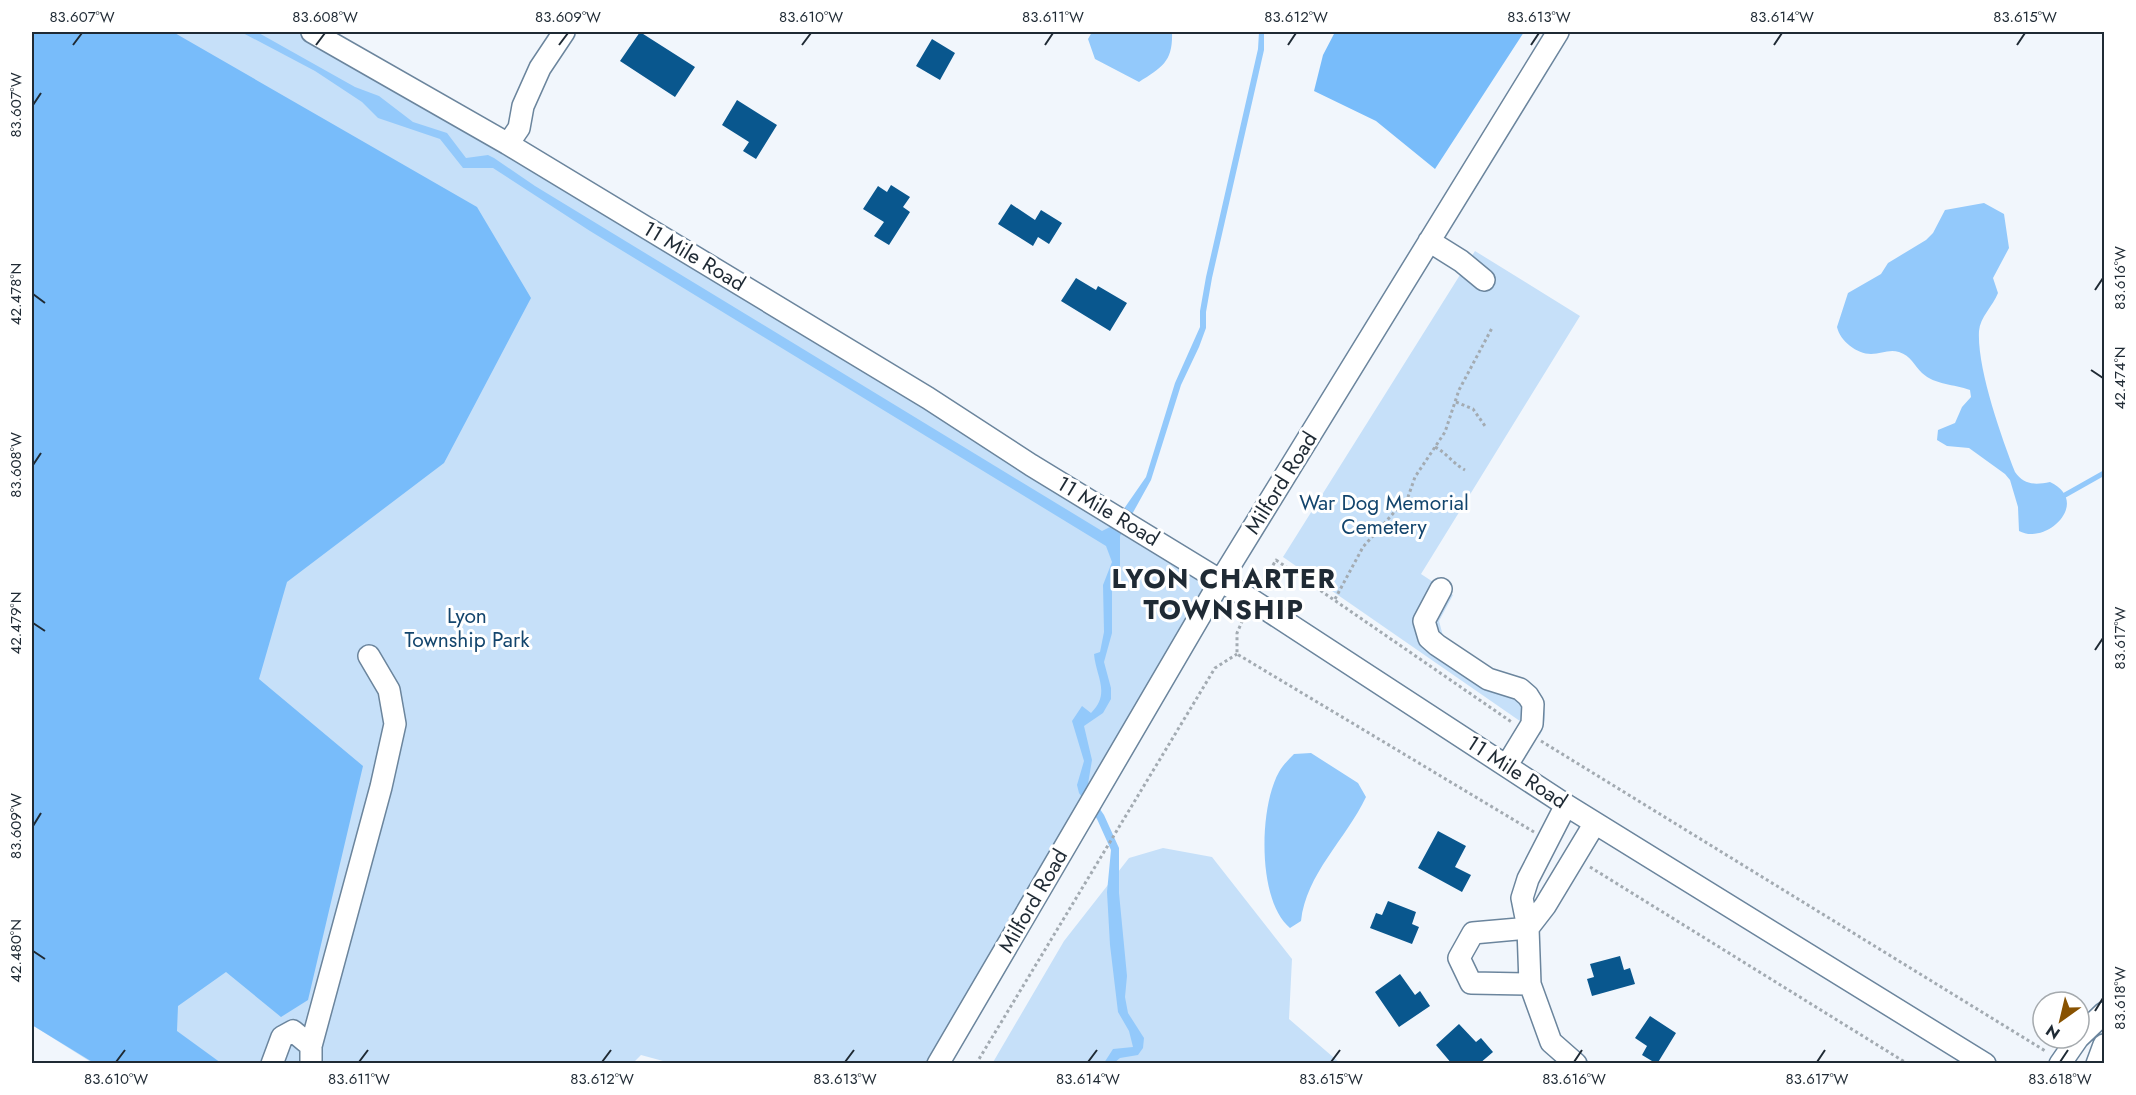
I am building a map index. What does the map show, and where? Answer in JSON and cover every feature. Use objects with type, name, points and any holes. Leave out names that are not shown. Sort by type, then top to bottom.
[{"type":"street","name":"11 Mile Road","points":[[312,32],[508,144],[928,398],[1108,512],[1221,580],[1566,805],[1985,1064]]},
{"type":"street","points":[[508,144],[519,128],[523,106],[540,69],[564,32]]},
{"type":"street","name":"Milford Road","points":[[938,1064],[1221,580],[1558,32]]},
{"type":"street","points":[[1429,241],[1461,261],[1484,280]]},
{"type":"street","points":[[1441,589],[1424,621],[1429,638],[1488,679],[1520,689],[1533,704],[1532,724],[1507,765]]},
{"type":"street","points":[[311,1055],[381,787],[394,724],[389,690],[369,656]]},
{"type":"street","points":[[1566,805],[1528,879],[1522,898],[1528,928],[1530,984],[1551,1042],[1576,1064]]},
{"type":"street","points":[[1530,984],[1471,983],[1459,958],[1473,933],[1528,928],[1545,906],[1595,823]]},
{"type":"street","points":[[2091,1026],[2104,1014]]},
{"type":"street","points":[[272,1064],[282,1037],[293,1031],[311,1055]]},
{"type":"street","points":[[2097,1064],[2104,1045]]},
{"type":"street","points":[[2060,1064],[2070,1050]]},
{"type":"path","points":[[1335,599],[1363,547],[1408,497],[1415,477],[1445,432],[1459,390],[1492,327]]},
{"type":"path","points":[[1456,402],[1473,409],[1485,426]]},
{"type":"path","points":[[1435,447],[1447,453],[1451,463],[1465,470]]},
{"type":"path","points":[[976,1064],[1215,668],[1237,654]]},
{"type":"green space","name":"Lyon Township Park","points":[[32,32],[309,32],[1221,580],[938,1063],[674,1064],[641,1055],[632,1064],[94,1064],[32,1025]]},
{"type":"green space","name":"War Dog Memorial Cemetery","points":[[1475,251],[1580,316],[1421,574],[1453,595],[1439,621],[1443,636],[1493,671],[1524,679],[1537,689],[1545,712],[1540,735],[1283,557]]},
{"type":"green space","points":[[1163,848],[1212,857],[1292,959],[1289,1019],[1340,1063],[992,1064],[1064,941],[1129,858]]},
{"type":"shaded area","points":[[32,32],[173,32],[477,207],[531,298],[444,463],[287,582],[259,679],[363,766],[308,1000],[281,1017],[226,972],[178,1006],[177,1031],[221,1063],[94,1063],[32,1025]]},
{"type":"shaded area","points":[[241,32],[257,32],[355,87],[379,96],[413,122],[447,133],[466,158],[488,155],[494,158],[535,186],[1102,531],[1112,526],[1146,477],[1175,383],[1200,327],[1200,311],[1206,277],[1258,49],[1259,32],[1264,32],[1264,50],[1212,278],[1206,312],[1206,328],[1181,385],[1151,480],[1120,536],[1120,569],[1112,586],[1112,633],[1104,662],[1111,688],[1111,699],[1103,713],[1084,726],[1092,760],[1087,790],[1104,815],[1119,848],[1119,893],[1127,976],[1125,997],[1128,1013],[1144,1038],[1143,1048],[1138,1055],[1120,1058],[1114,1063],[1104,1063],[1113,1049],[1133,1047],[1129,1031],[1118,1012],[1110,945],[1107,892],[1111,850],[1097,819],[1079,793],[1077,785],[1084,761],[1072,721],[1082,706],[1091,713],[1100,699],[1101,685],[1094,654],[1100,652],[1104,632],[1103,585],[1112,562],[1106,546],[590,231],[493,168],[463,168],[440,139],[378,118],[362,102],[315,71]]},
{"type":"shaded area","points":[[1092,32],[1172,32],[1171,50],[1160,67],[1139,82],[1095,59],[1088,39]]},
{"type":"shaded area","points":[[1335,32],[1524,32],[1435,169],[1376,121],[1314,91],[1323,55]]},
{"type":"shaded area","points":[[1984,203],[2004,214],[2009,248],[1993,278],[1998,293],[1979,331],[1982,364],[1991,402],[2018,476],[2030,483],[2050,482],[2062,490],[2067,500],[2066,510],[2060,520],[2052,527],[2030,534],[2019,531],[2018,507],[2010,480],[2005,474],[1969,448],[1947,446],[1937,440],[1938,430],[1955,423],[1962,407],[1971,397],[1970,390],[1927,377],[1909,358],[1899,352],[1871,354],[1860,352],[1845,342],[1837,327],[1848,293],[1881,274],[1888,263],[1926,240],[1933,233],[1945,210]]},
{"type":"shaded area","points":[[1311,753],[1358,783],[1366,797],[1318,872],[1304,904],[1301,921],[1290,928],[1279,915],[1272,897],[1267,876],[1265,830],[1272,788],[1279,772],[1294,754]]},
{"type":"building","points":[[640,32],[695,67],[675,97],[620,61]]},
{"type":"building","points":[[932,39],[955,53],[940,80],[916,66]]},
{"type":"building","points":[[737,100],[777,125],[756,159],[743,151],[749,142],[722,125]]},
{"type":"building","points":[[891,185],[910,197],[903,207],[910,212],[889,245],[874,236],[884,222],[863,209],[878,186],[887,192]]},
{"type":"building","points":[[1011,204],[1035,220],[1041,210],[1062,223],[1049,244],[1038,237],[1033,246],[998,224]]},
{"type":"building","points":[[1076,278],[1096,290],[1098,286],[1127,303],[1110,331],[1061,301]]},
{"type":"building","points":[[1438,831],[1466,846],[1455,867],[1471,875],[1462,892],[1418,868]]},
{"type":"building","points":[[1388,901],[1416,912],[1412,924],[1419,927],[1412,944],[1370,928],[1376,913],[1382,915]]},
{"type":"building","points":[[1620,956],[1624,970],[1630,968],[1635,984],[1592,996],[1587,979],[1594,977],[1590,964]]},
{"type":"building","points":[[1400,974],[1415,995],[1420,991],[1430,1006],[1399,1027],[1375,992]]},
{"type":"building","points":[[1650,1016],[1676,1033],[1657,1064],[1642,1055],[1647,1046],[1635,1038]]},
{"type":"building","points":[[1459,1024],[1476,1042],[1481,1038],[1493,1052],[1479,1064],[1452,1064],[1436,1045]]},
{"type":"waterway","points":[[2065,495],[2104,473]]},
{"type":"district","name":"LYON CHARTER TOWNSHIP","points":[[1224,594]]}]
